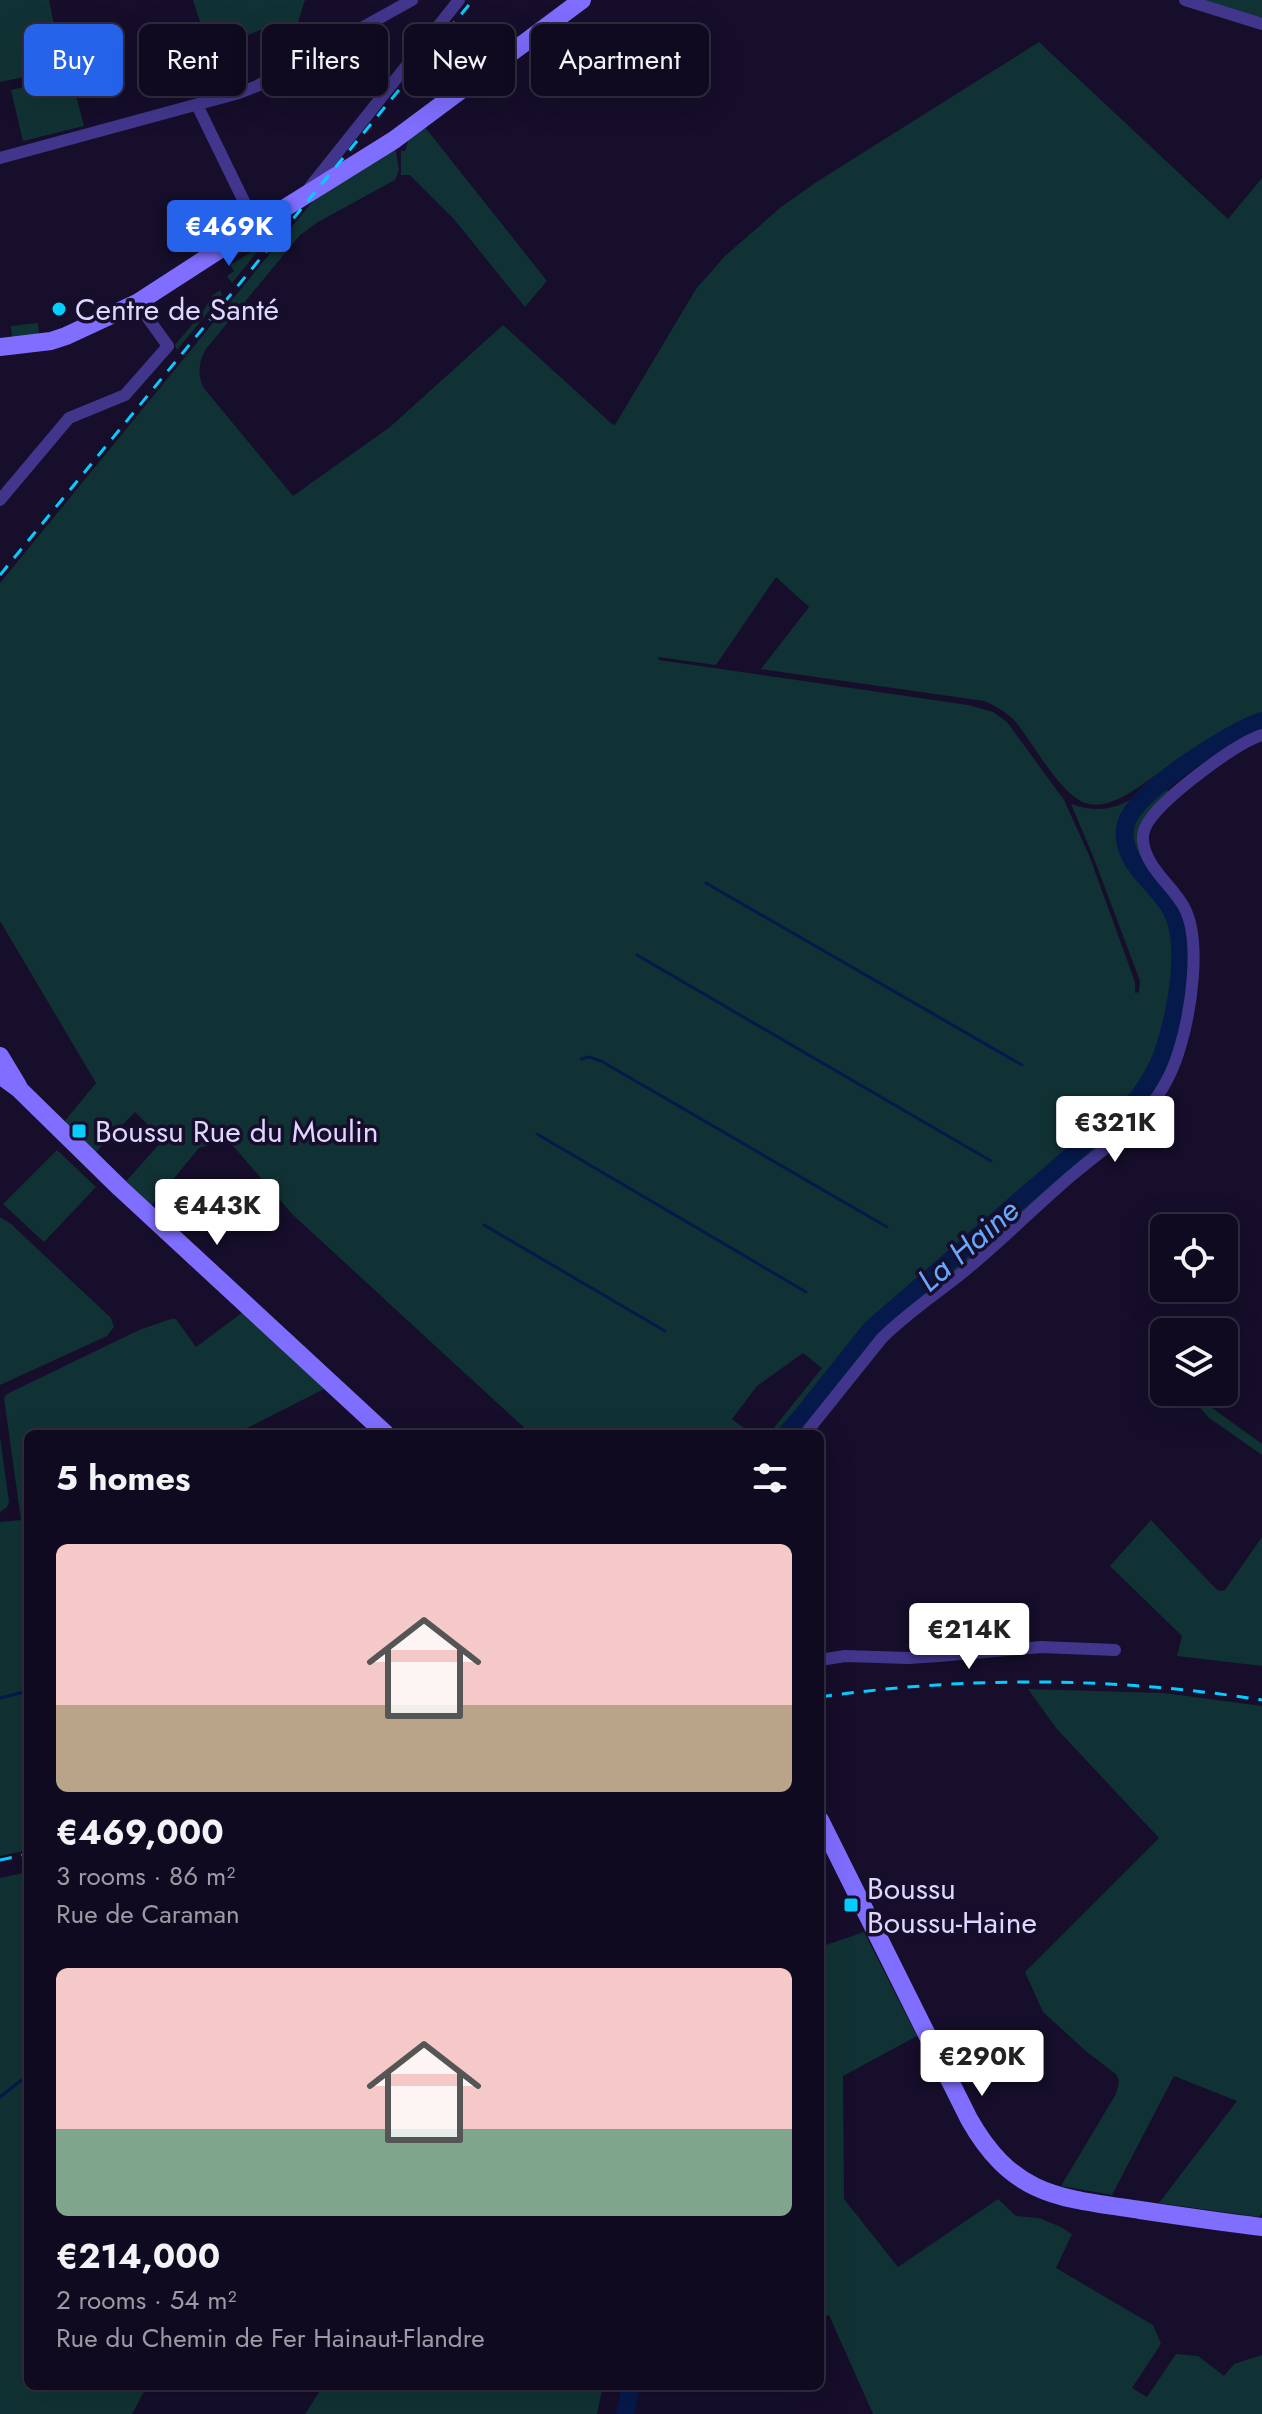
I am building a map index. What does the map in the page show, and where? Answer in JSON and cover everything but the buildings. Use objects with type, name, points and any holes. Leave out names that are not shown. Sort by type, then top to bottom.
[{"type":"street","points":[[0,158],[257,86],[412,0]]},
{"type":"street","points":[[301,199],[459,0]]},
{"type":"street","points":[[0,347],[51,341],[137,303],[394,140],[582,0]]},
{"type":"street","points":[[1185,0],[1262,24]]},
{"type":"street","points":[[197,105],[256,226]]},
{"type":"street","points":[[0,500],[69,418],[125,395],[168,346],[137,303]]},
{"type":"street","points":[[808,1430],[894,1326],[970,1267],[1136,1123],[1161,1093],[1176,1063],[1188,1017],[1193,950],[1184,906],[1152,865],[1143,840],[1144,831],[1152,816],[1212,764],[1262,735]]},
{"type":"street","points":[[0,1056],[19,1089]]},
{"type":"street","points":[[0,1075],[19,1089],[120,1188],[382,1430]]},
{"type":"street","points":[[824,1659],[845,1656],[908,1658],[1041,1647],[1115,1650]]},
{"type":"street","points":[[824,1828],[969,2119],[996,2158],[1033,2186],[1068,2200],[1262,2227]]},
{"type":"green space","points":[[0,0],[49,0],[54,24],[24,24],[24,77],[0,82]]},
{"type":"green space","points":[[193,0],[305,0],[297,24],[262,24],[262,29],[246,36],[246,24],[201,24]]},
{"type":"green space","points":[[1198,0],[1262,0],[1262,20]]},
{"type":"green space","points":[[1039,42],[1228,219],[1262,178],[1262,716],[1212,739],[1161,777],[1156,775],[1124,796],[1098,805],[1079,800],[1069,792],[1015,721],[984,701],[761,669],[809,607],[776,577],[716,665],[658,657],[659,660],[968,705],[993,712],[1007,722],[1064,800],[1089,855],[1135,982],[1135,993],[1139,992],[1140,981],[1071,804],[1096,809],[1118,806],[1158,780],[1170,793],[1139,833],[1187,925],[1190,974],[1175,1054],[1145,1109],[976,1258],[889,1325],[805,1430],[772,1430],[822,1368],[803,1353],[757,1386],[732,1419],[747,1430],[527,1430],[292,1214],[228,1140],[199,1148],[147,1211],[120,1188],[163,1140],[135,1112],[90,1158],[59,1128],[96,1083],[0,921],[0,583],[331,179],[394,140],[399,170],[395,180],[300,235],[206,349],[200,363],[203,387],[293,496],[390,427],[503,325],[615,425],[696,289],[725,256],[781,207]]},
{"type":"green space","points":[[24,87],[24,96],[76,96],[84,126],[23,141],[11,90]]},
{"type":"green space","points":[[424,126],[547,281],[525,307],[453,218],[410,175],[401,175],[401,151],[405,151],[409,138]]},
{"type":"green space","points":[[260,231],[266,241],[232,283],[227,276],[234,271],[230,265],[250,253],[243,242]]},
{"type":"green space","points":[[220,290],[222,295],[177,350],[175,345]]},
{"type":"green space","points":[[38,323],[39,335],[12,338],[11,326]]},
{"type":"green space","points":[[57,1150],[96,1187],[44,1242],[3,1204]]},
{"type":"green space","points":[[0,1217],[111,1318],[114,1327],[107,1336],[0,1385]]},
{"type":"green space","points":[[243,1312],[324,1389],[246,1430],[24,1430],[24,1851],[0,1856],[0,1522],[21,1520],[4,1398],[139,1330],[171,1319],[176,1319],[196,1347]]},
{"type":"green space","points":[[1199,1406],[1209,1406],[1262,1444],[1262,1455],[1208,1417]]},
{"type":"green space","points":[[0,1437],[9,1502],[0,1512]]},
{"type":"green space","points":[[1151,1520],[1221,1591],[1225,1590],[1262,1537],[1262,1666],[1177,1656],[1182,1636],[1110,1566]]},
{"type":"green space","points":[[1028,1689],[1164,1693],[1262,1706],[1262,2213],[1259,2217],[1159,2203],[1237,2101],[1174,2076],[1112,2195],[1061,2186],[1116,2094],[1119,2082],[1117,2075],[1043,2012],[1025,1972],[1159,1838],[1056,1728]]},
{"type":"green space","points":[[24,1873],[24,2390],[145,2390],[132,2414],[0,2414],[0,1878]]},
{"type":"green space","points":[[864,1932],[917,2036],[843,2076],[844,2199],[898,2267],[998,2199],[1016,2216],[1039,2218],[1072,2234],[1056,2268],[1153,2325],[1161,2344],[1132,2388],[1147,2397],[1176,2354],[1198,2356],[1224,2376],[1234,2364],[1262,2355],[1262,2414],[873,2414],[829,2315],[824,2317],[824,1946]]},
{"type":"green space","points":[[320,2390],[602,2390],[597,2414],[305,2414]]},
{"type":"waterway","name":"La Haine","points":[[790,1430],[871,1329],[1138,1098],[1162,1056],[1176,1001],[1180,959],[1176,921],[1169,906],[1132,859],[1125,828],[1138,805],[1169,776],[1230,736],[1262,721]]},
{"type":"waterway","points":[[706,883],[1022,1065]]},
{"type":"waterway","points":[[637,955],[991,1161]]},
{"type":"waterway","points":[[581,1059],[589,1057],[601,1061],[887,1227]]},
{"type":"waterway","points":[[537,1134],[806,1292]]},
{"type":"waterway","points":[[484,1225],[665,1331]]},
{"type":"waterway","points":[[0,1698],[24,1692]]},
{"type":"waterway","points":[[0,2097],[24,2078]]},
{"type":"waterway","name":"La Haine","points":[[625,2414],[630,2390]]},
{"type":"railway","points":[[0,575],[473,0]]},
{"type":"railway","points":[[824,1696],[931,1685],[1041,1682],[1152,1687],[1262,1700]]},
{"type":"railway","points":[[0,1860],[24,1855]]},
{"type":"place","name":"Centre de Santé","points":[[59,309]]},
{"type":"place","name":"Boussu Rue du Moulin","points":[[79,1131]]},
{"type":"place","name":"Boussu Boussu-Haine","points":[[851,1905]]}]
